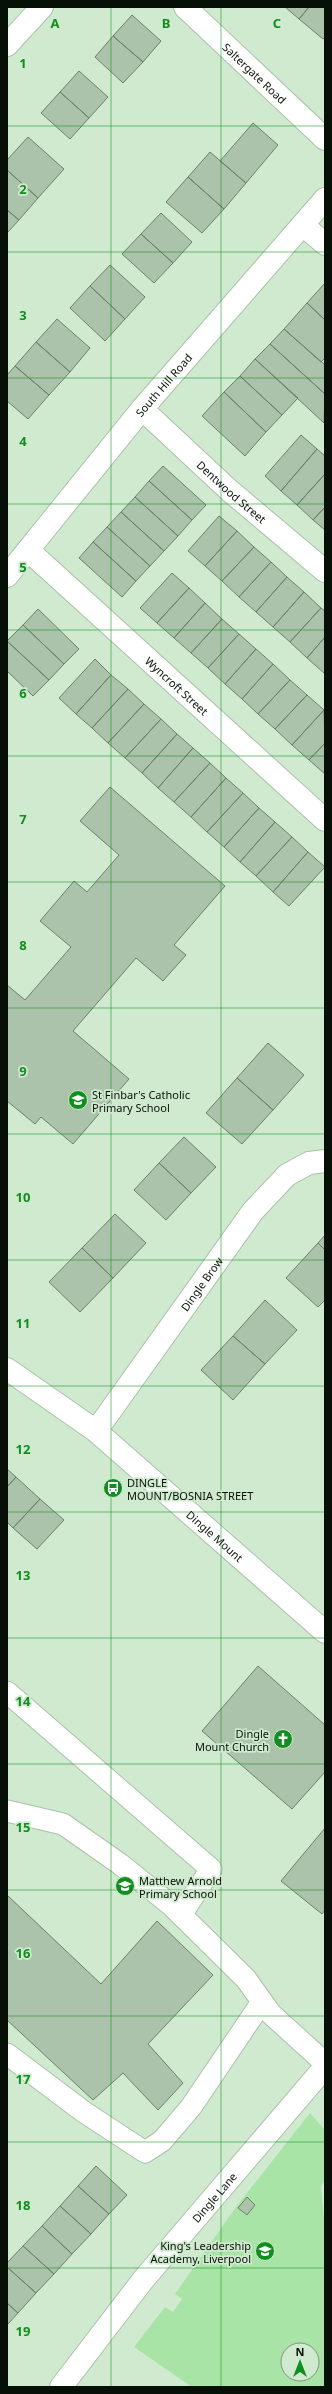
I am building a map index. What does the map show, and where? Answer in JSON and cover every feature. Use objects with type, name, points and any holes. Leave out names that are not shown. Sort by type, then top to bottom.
[{"type":"street","points":[[7,45],[42,7]]},
{"type":"street","name":"Saltergate Road","points":[[185,7],[325,139]]},
{"type":"street","name":"South Hill Road","points":[[7,576],[29,551],[142,408],[304,226],[325,199]]},
{"type":"street","points":[[304,226],[325,244]]},
{"type":"street","name":"Dentwood Street","points":[[142,408],[230,491],[325,571]]},
{"type":"street","name":"Wyncroft Street","points":[[29,551],[325,820]]},
{"type":"street","name":"Dingle Brow","points":[[96,1431],[253,1211],[287,1175],[308,1163],[325,1161]]},
{"type":"street","name":"Dingle Mount","points":[[7,1369],[96,1431],[325,1632]]},
{"type":"street","name":"Dingle Lane","points":[[61,2387],[143,2280],[325,2067]]},
{"type":"lane","points":[[7,1692],[211,1870],[181,1915]]},
{"type":"lane","points":[[7,1811],[63,1824],[120,1864],[181,1915],[246,1979],[271,2014],[325,2063]]},
{"type":"lane","points":[[7,2054],[84,2112],[145,2152],[162,2141],[191,2107],[262,2002]]},
{"type":"green space","name":"King's Leadership Academy, Liverpool","points":[[310,2113],[325,2130],[325,2180],[321,2187],[325,2230],[325,2387],[192,2387],[134,2347],[165,2307],[173,2312],[182,2299],[175,2294],[236,2207]],"holes":[[[247,2197],[255,2205],[247,2215],[238,2208]]]},
{"type":"building","points":[[285,7],[309,7],[299,19]]},
{"type":"building","points":[[309,7],[325,7],[325,37],[323,39],[299,19]]},
{"type":"building","points":[[132,15],[161,41],[143,62],[113,36]]},
{"type":"building","points":[[113,36],[143,62],[123,83],[95,57]]},
{"type":"building","points":[[79,71],[108,97],[89,118],[60,92]]},
{"type":"building","points":[[60,92],[89,118],[70,139],[41,113]]},
{"type":"building","points":[[253,123],[278,145],[246,183],[220,161]]},
{"type":"building","points":[[28,137],[64,169],[38,198],[7,170],[7,160]]},
{"type":"building","points":[[210,152],[246,183],[224,209],[188,177]]},
{"type":"building","points":[[7,170],[38,198],[19,220],[7,210]]},
{"type":"building","points":[[188,177],[224,209],[202,233],[166,202]]},
{"type":"building","points":[[7,210],[19,220],[7,233]]},
{"type":"building","points":[[161,213],[192,242],[173,263],[141,234]]},
{"type":"building","points":[[141,234],[173,263],[154,283],[122,254]]},
{"type":"building","points":[[110,265],[145,297],[125,319],[90,286]]},
{"type":"building","points":[[325,283],[325,320],[307,303]]},
{"type":"building","points":[[90,286],[125,319],[105,341],[70,308]]},
{"type":"building","points":[[307,303],[325,320],[325,358],[321,362],[284,329]]},
{"type":"building","points":[[57,319],[90,348],[70,372],[36,342]]},
{"type":"building","points":[[284,329],[325,365],[325,394],[270,344]]},
{"type":"building","points":[[36,342],[70,372],[49,395],[15,366]]},
{"type":"building","points":[[270,344],[325,394],[324,423],[255,359]]},
{"type":"building","points":[[255,359],[298,398],[282,415],[240,376]]},
{"type":"building","points":[[15,366],[49,395],[28,419],[7,401],[7,375]]},
{"type":"building","points":[[240,376],[282,415],[266,432],[224,392]]},
{"type":"building","points":[[224,392],[266,432],[245,456],[202,416]]},
{"type":"building","points":[[301,435],[317,449],[281,491],[265,476]]},
{"type":"building","points":[[317,449],[325,456],[325,474],[297,505],[281,491]]},
{"type":"building","points":[[163,466],[206,505],[192,520],[149,481]]},
{"type":"building","points":[[325,474],[325,507],[313,520],[297,505]]},
{"type":"building","points":[[149,481],[192,520],[178,536],[135,497]]},
{"type":"building","points":[[135,497],[178,536],[164,551],[121,512]]},
{"type":"building","points":[[325,507],[325,530],[313,520]]},
{"type":"building","points":[[121,512],[164,551],[150,566],[107,527]]},
{"type":"building","points":[[219,516],[237,531],[205,566],[188,551]]},
{"type":"building","points":[[107,527],[150,566],[136,581],[93,542]]},
{"type":"building","points":[[237,531],[254,547],[222,581],[205,566]]},
{"type":"building","points":[[93,542],[136,581],[122,597],[79,558]]},
{"type":"building","points":[[254,547],[271,562],[239,597],[222,581]]},
{"type":"building","points":[[271,562],[287,577],[256,612],[239,597]]},
{"type":"building","points":[[172,573],[189,588],[157,623],[140,608]]},
{"type":"building","points":[[287,577],[304,592],[273,627],[256,612]]},
{"type":"building","points":[[189,588],[205,603],[174,638],[157,623]]},
{"type":"building","points":[[304,592],[321,608],[290,642],[273,627]]},
{"type":"building","points":[[205,603],[222,619],[191,653],[174,638]]},
{"type":"building","points":[[321,608],[325,611],[325,637],[307,658],[290,642]]},
{"type":"building","points":[[38,609],[79,649],[64,664],[23,625]]},
{"type":"building","points":[[222,619],[239,634],[208,668],[191,653]]},
{"type":"building","points":[[23,625],[64,664],[49,680],[7,641]]},
{"type":"building","points":[[239,634],[256,649],[225,684],[208,668]]},
{"type":"building","points":[[325,637],[325,672],[324,673],[307,658]]},
{"type":"building","points":[[7,641],[49,680],[33,696],[7,671]]},
{"type":"building","points":[[256,649],[273,664],[242,699],[225,684]]},
{"type":"building","points":[[95,659],[111,675],[76,714],[59,698]]},
{"type":"building","points":[[273,664],[290,680],[258,714],[242,699]]},
{"type":"building","points":[[111,675],[128,689],[92,728],[76,714]]},
{"type":"building","points":[[290,680],[307,695],[275,729],[258,714]]},
{"type":"building","points":[[128,689],[144,704],[108,743],[92,728]]},
{"type":"building","points":[[307,695],[324,710],[292,745],[275,729]]},
{"type":"building","points":[[144,704],[161,719],[125,758],[108,743]]},
{"type":"building","points":[[324,710],[325,743],[309,760],[292,745]]},
{"type":"building","points":[[161,719],[177,734],[142,773],[125,758]]},
{"type":"building","points":[[177,734],[193,748],[158,788],[142,773]]},
{"type":"building","points":[[325,743],[325,774],[309,760]]},
{"type":"building","points":[[193,748],[210,763],[174,802],[158,788]]},
{"type":"building","points":[[210,763],[226,778],[191,817],[174,802]]},
{"type":"building","points":[[226,778],[243,793],[207,832],[191,817]]},
{"type":"building","points":[[110,787],[225,886],[174,945],[186,955],[163,981],[136,958],[73,1031],[129,1079],[73,1144],[41,1117],[35,1124],[7,1101],[7,985],[25,1000],[71,947],[40,921],[74,881],[87,892],[119,855],[80,821]]},
{"type":"building","points":[[243,793],[259,808],[224,847],[207,832]]},
{"type":"building","points":[[259,808],[275,822],[240,862],[224,847]]},
{"type":"building","points":[[275,822],[292,837],[256,876],[240,862]]},
{"type":"building","points":[[292,837],[308,852],[273,892],[256,876]]},
{"type":"building","points":[[308,852],[325,867],[289,906],[273,892]]},
{"type":"building","points":[[268,1043],[304,1075],[273,1110],[237,1078]]},
{"type":"building","points":[[237,1078],[273,1110],[242,1144],[206,1113]]},
{"type":"building","points":[[184,1137],[216,1167],[191,1193],[159,1163]]},
{"type":"building","points":[[159,1163],[191,1193],[166,1220],[134,1190]]},
{"type":"building","points":[[115,1214],[146,1243],[113,1278],[82,1248]]},
{"type":"building","points":[[325,1235],[325,1250],[318,1243]]},
{"type":"building","points":[[318,1243],[325,1250],[325,1300],[318,1307],[286,1278]]},
{"type":"building","points":[[82,1248],[113,1278],[80,1312],[49,1282]]},
{"type":"building","points":[[265,1300],[297,1330],[265,1364],[233,1336]]},
{"type":"building","points":[[233,1336],[265,1364],[233,1400],[201,1370]]},
{"type":"building","points":[[7,1469],[16,1477],[7,1487]]},
{"type":"building","points":[[16,1477],[40,1499],[13,1528],[7,1522],[7,1487]]},
{"type":"building","points":[[40,1499],[64,1520],[37,1549],[13,1528]]},
{"type":"building","points":[[258,1666],[325,1725],[325,1772],[292,1809],[202,1731]]},
{"type":"building","points":[[325,1828],[325,1910],[322,1914],[281,1881]]},
{"type":"building","points":[[7,1895],[101,1984],[157,1921],[213,1975],[148,2044],[183,2083],[158,2110],[123,2073],[93,2100],[7,2020]]},
{"type":"building","points":[[96,2166],[127,2195],[109,2214],[78,2186]]},
{"type":"building","points":[[78,2186],[109,2214],[91,2234],[60,2206]]},
{"type":"building","points":[[247,2197],[255,2205],[247,2215],[238,2208]]},
{"type":"building","points":[[60,2206],[91,2234],[72,2254],[42,2226]]},
{"type":"building","points":[[42,2226],[72,2254],[54,2274],[23,2246]]},
{"type":"building","points":[[23,2246],[54,2274],[36,2293],[7,2267],[7,2263]]},
{"type":"building","points":[[7,2267],[36,2293],[18,2313],[7,2303]]},
{"type":"building","points":[[7,2303],[18,2313],[7,2325]]},
{"type":"place","name":"St Finbar's Catholic Primary School","points":[[78,1100]]},
{"type":"place","name":"DINGLE MOUNT/BOSNIA STREET","points":[[113,1488]]},
{"type":"place","name":"Dingle Mount Church","points":[[283,1739]]},
{"type":"place","name":"Matthew Arnold Primary School","points":[[125,1886]]},
{"type":"place","name":"King's Leadership Academy, Liverpool","points":[[265,2251]]}]
